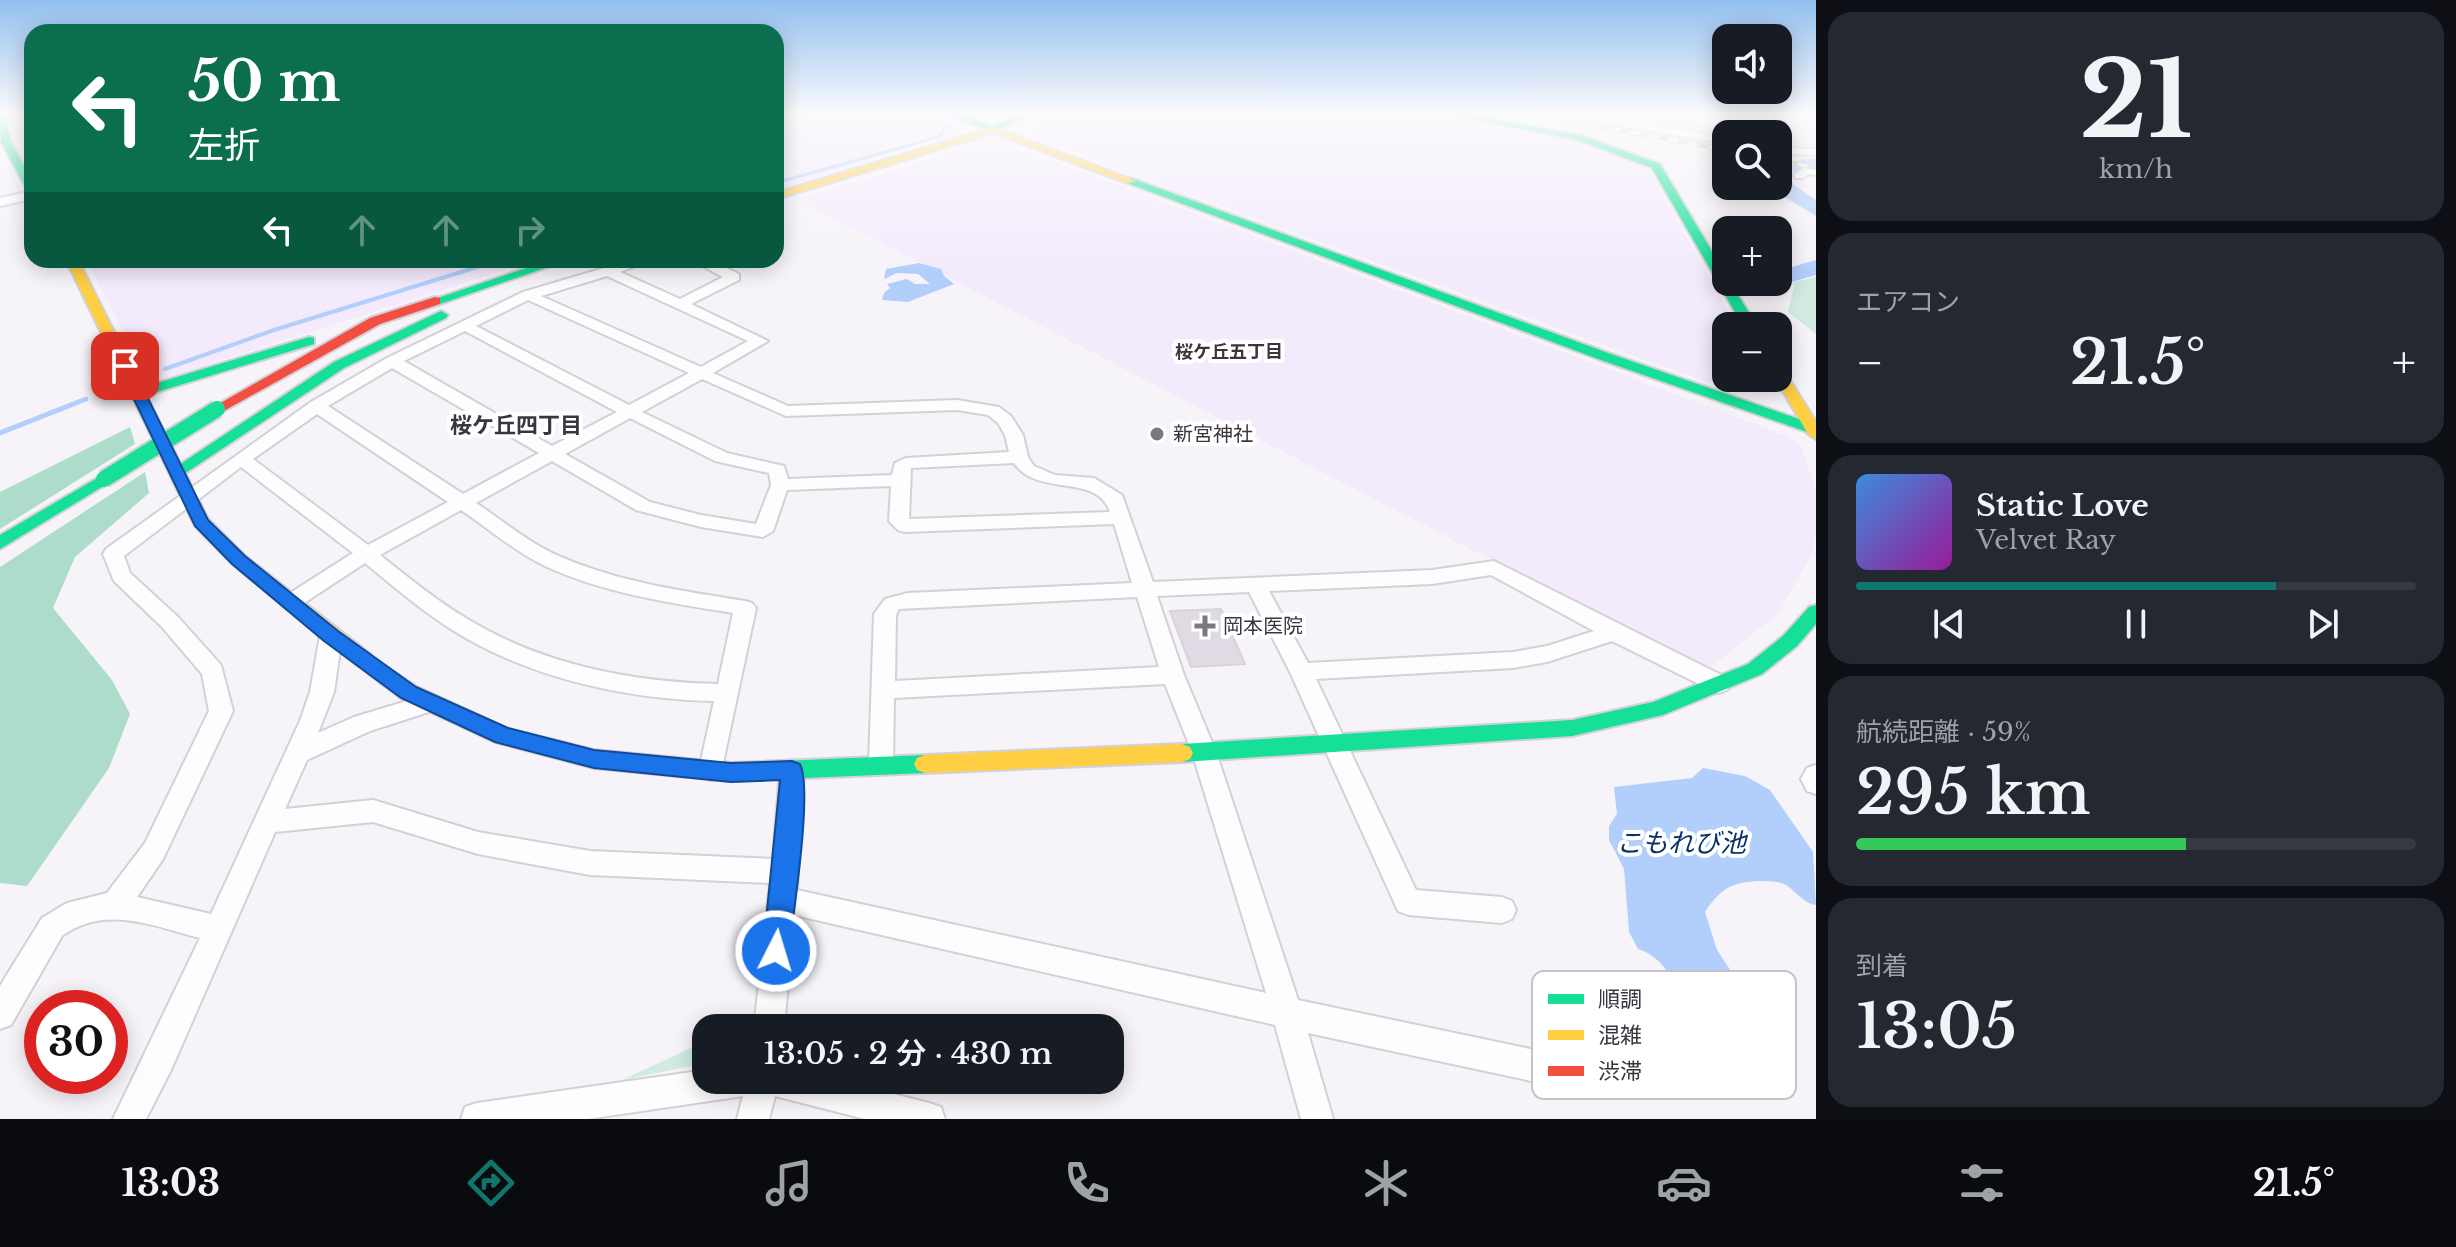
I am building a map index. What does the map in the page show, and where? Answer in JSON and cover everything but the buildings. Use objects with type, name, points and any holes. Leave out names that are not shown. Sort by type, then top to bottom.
[{"type":"street","points":[[784,194],[877,165]]},
{"type":"street","points":[[1088,165],[1815,431]]},
{"type":"street","points":[[1655,165],[1742,312]]},
{"type":"street","points":[[1799,176],[1806,170],[1816,172]]},
{"type":"street","points":[[0,202],[24,194]]},
{"type":"street","points":[[76,268],[201,522],[239,560],[331,636],[408,692],[503,736],[594,759],[711,770],[792,770],[1336,745],[1572,728],[1656,709],[1755,669],[1790,641],[1816,612]]},
{"type":"street","points":[[139,393],[538,268]]},
{"type":"street","points":[[116,904],[154,851],[221,711],[213,671],[170,622],[121,576],[113,554],[190,495],[317,406],[392,361],[528,295],[622,268]]},
{"type":"street","points":[[680,304],[734,277],[715,268]]},
{"type":"street","points":[[291,602],[366,554],[760,341],[610,272]]},
{"type":"street","points":[[178,471],[339,365],[451,310],[497,282]]},
{"type":"street","points":[[528,295],[786,411],[957,405],[993,411],[1005,420],[1014,435],[1019,457],[1028,470],[1038,476],[1088,482],[1115,499],[1173,675],[1204,752],[1287,1013],[1317,1119]]},
{"type":"street","points":[[0,543],[217,409],[375,321]]},
{"type":"street","points":[[392,361],[643,506],[747,531],[763,531],[780,485],[778,470],[721,457],[464,325]]},
{"type":"street","points":[[1791,392],[1815,431]]},
{"type":"street","points":[[317,406],[549,560],[659,594],[745,608],[711,770]]},
{"type":"street","points":[[1019,457],[906,463],[901,467],[899,521],[905,526],[1122,518]]},
{"type":"street","points":[[243,460],[434,609],[522,656],[616,681],[697,693],[726,693]]},
{"type":"street","points":[[780,485],[900,480]]},
{"type":"street","points":[[881,764],[885,614],[892,604],[908,600],[1432,577],[1494,568],[1614,633],[1719,684]]},
{"type":"street","points":[[1256,586],[1301,672],[1408,902],[1502,910]]},
{"type":"street","points":[[1301,672],[1513,660],[1558,651],[1614,633]]},
{"type":"street","points":[[129,1119],[160,1059],[297,754],[322,692],[331,636]]},
{"type":"street","points":[[881,690],[1173,675]]},
{"type":"street","points":[[297,754],[362,724],[430,703]]},
{"type":"street","points":[[770,1014],[791,810],[792,770]]},
{"type":"street","points":[[1816,775],[1813,779],[1816,784]]},
{"type":"street","points":[[266,822],[373,811],[478,843],[590,863],[782,886],[1287,1013],[1532,1065]]},
{"type":"street","points":[[0,1014],[52,927],[67,916],[116,904],[216,929]]},
{"type":"street","points":[[477,1119],[692,1088]]},
{"type":"street","points":[[753,1119],[759,1094]]},
{"type":"street","points":[[830,1094],[929,1119]]},
{"type":"shaded area","points":[[784,165],[854,165],[784,187]]},
{"type":"shaded area","points":[[912,165],[1061,165],[1099,178],[1789,437],[1800,444],[1816,490],[1816,533],[1812,553],[1778,614],[1709,668],[1697,667],[798,199]]},
{"type":"shaded area","points":[[1109,165],[1643,165],[1712,282],[1712,296],[1720,296],[1729,312],[1712,312],[1712,384]]},
{"type":"shaded area","points":[[90,268],[511,268],[156,381],[149,380]]},
{"type":"green space","points":[[1816,277],[1816,334],[1792,312],[1788,312],[1795,282]]},
{"type":"green space","points":[[130,427],[135,444],[0,529],[0,492]]},
{"type":"green space","points":[[145,472],[149,493],[75,557],[53,608],[112,680],[130,714],[109,768],[27,886],[0,883],[0,567]]},
{"type":"green space","points":[[692,1048],[692,1066],[622,1080]]},
{"type":"water","points":[[919,263],[941,269],[954,284],[908,302],[882,300],[890,288],[887,284],[907,279],[915,284],[930,284],[918,274],[897,273],[884,279],[886,269]]},
{"type":"water","name":"こもれび池","points":[[1703,768],[1745,776],[1770,790],[1813,852],[1816,905],[1782,883],[1755,881],[1730,887],[1717,896],[1705,912],[1717,950],[1731,971],[1666,971],[1651,955],[1638,949],[1629,932],[1624,869],[1609,840],[1609,826],[1617,814],[1614,787],[1692,778]]},
{"type":"waterway","points":[[784,181],[839,165]]},
{"type":"waterway","points":[[1803,165],[1794,166],[1780,178],[1785,189],[1816,209]]},
{"type":"waterway","points":[[1792,275],[1816,267]]},
{"type":"waterway","points":[[165,369],[274,330],[474,268]]},
{"type":"waterway","points":[[0,433],[86,399]]},
{"type":"railway","points":[[1803,165],[1816,168]]},
{"type":"traffic: fast","points":[[19,165],[24,175]]},
{"type":"traffic: fast","points":[[1654,165],[1742,312]]},
{"type":"traffic: fast","points":[[1131,181],[1603,356],[1816,430]]},
{"type":"traffic: fast","points":[[435,301],[537,268]]},
{"type":"traffic: fast","points":[[178,471],[339,365],[441,315]]},
{"type":"traffic: fast","points":[[139,393],[309,341]]},
{"type":"traffic: fast","points":[[104,479],[217,409]]},
{"type":"traffic: fast","points":[[0,543],[104,479]]},
{"type":"traffic: fast","points":[[1182,753],[1572,728],[1656,709],[1755,669],[1790,641],[1816,612]]},
{"type":"traffic: fast","points":[[363,659],[408,692],[503,736],[594,759],[731,772],[925,764]]},
{"type":"traffic: slow","points":[[784,194],[877,165]]},
{"type":"traffic: slow","points":[[1088,165],[1131,181]]},
{"type":"traffic: slow","points":[[76,268],[201,522],[239,560],[363,659]]},
{"type":"traffic: slow","points":[[1790,392],[1816,434]]},
{"type":"traffic: slow","points":[[925,764],[1182,753]]},
{"type":"traffic: jam","points":[[217,409],[375,321],[435,301]]},
{"type":"place","name":"新宮神社","points":[[1157,434]]},
{"type":"place","name":"岡本医院","points":[[1205,626]]},
{"type":"district","name":"桜ケ丘五丁目","points":[[1229,352]]},
{"type":"district","name":"桜ケ丘四丁目","points":[[516,425]]},
{"type":"route","points":[[125,366],[201,522],[239,560],[331,636],[408,692],[503,736],[594,759],[731,772],[792,770],[791,810],[776,951]]}]
